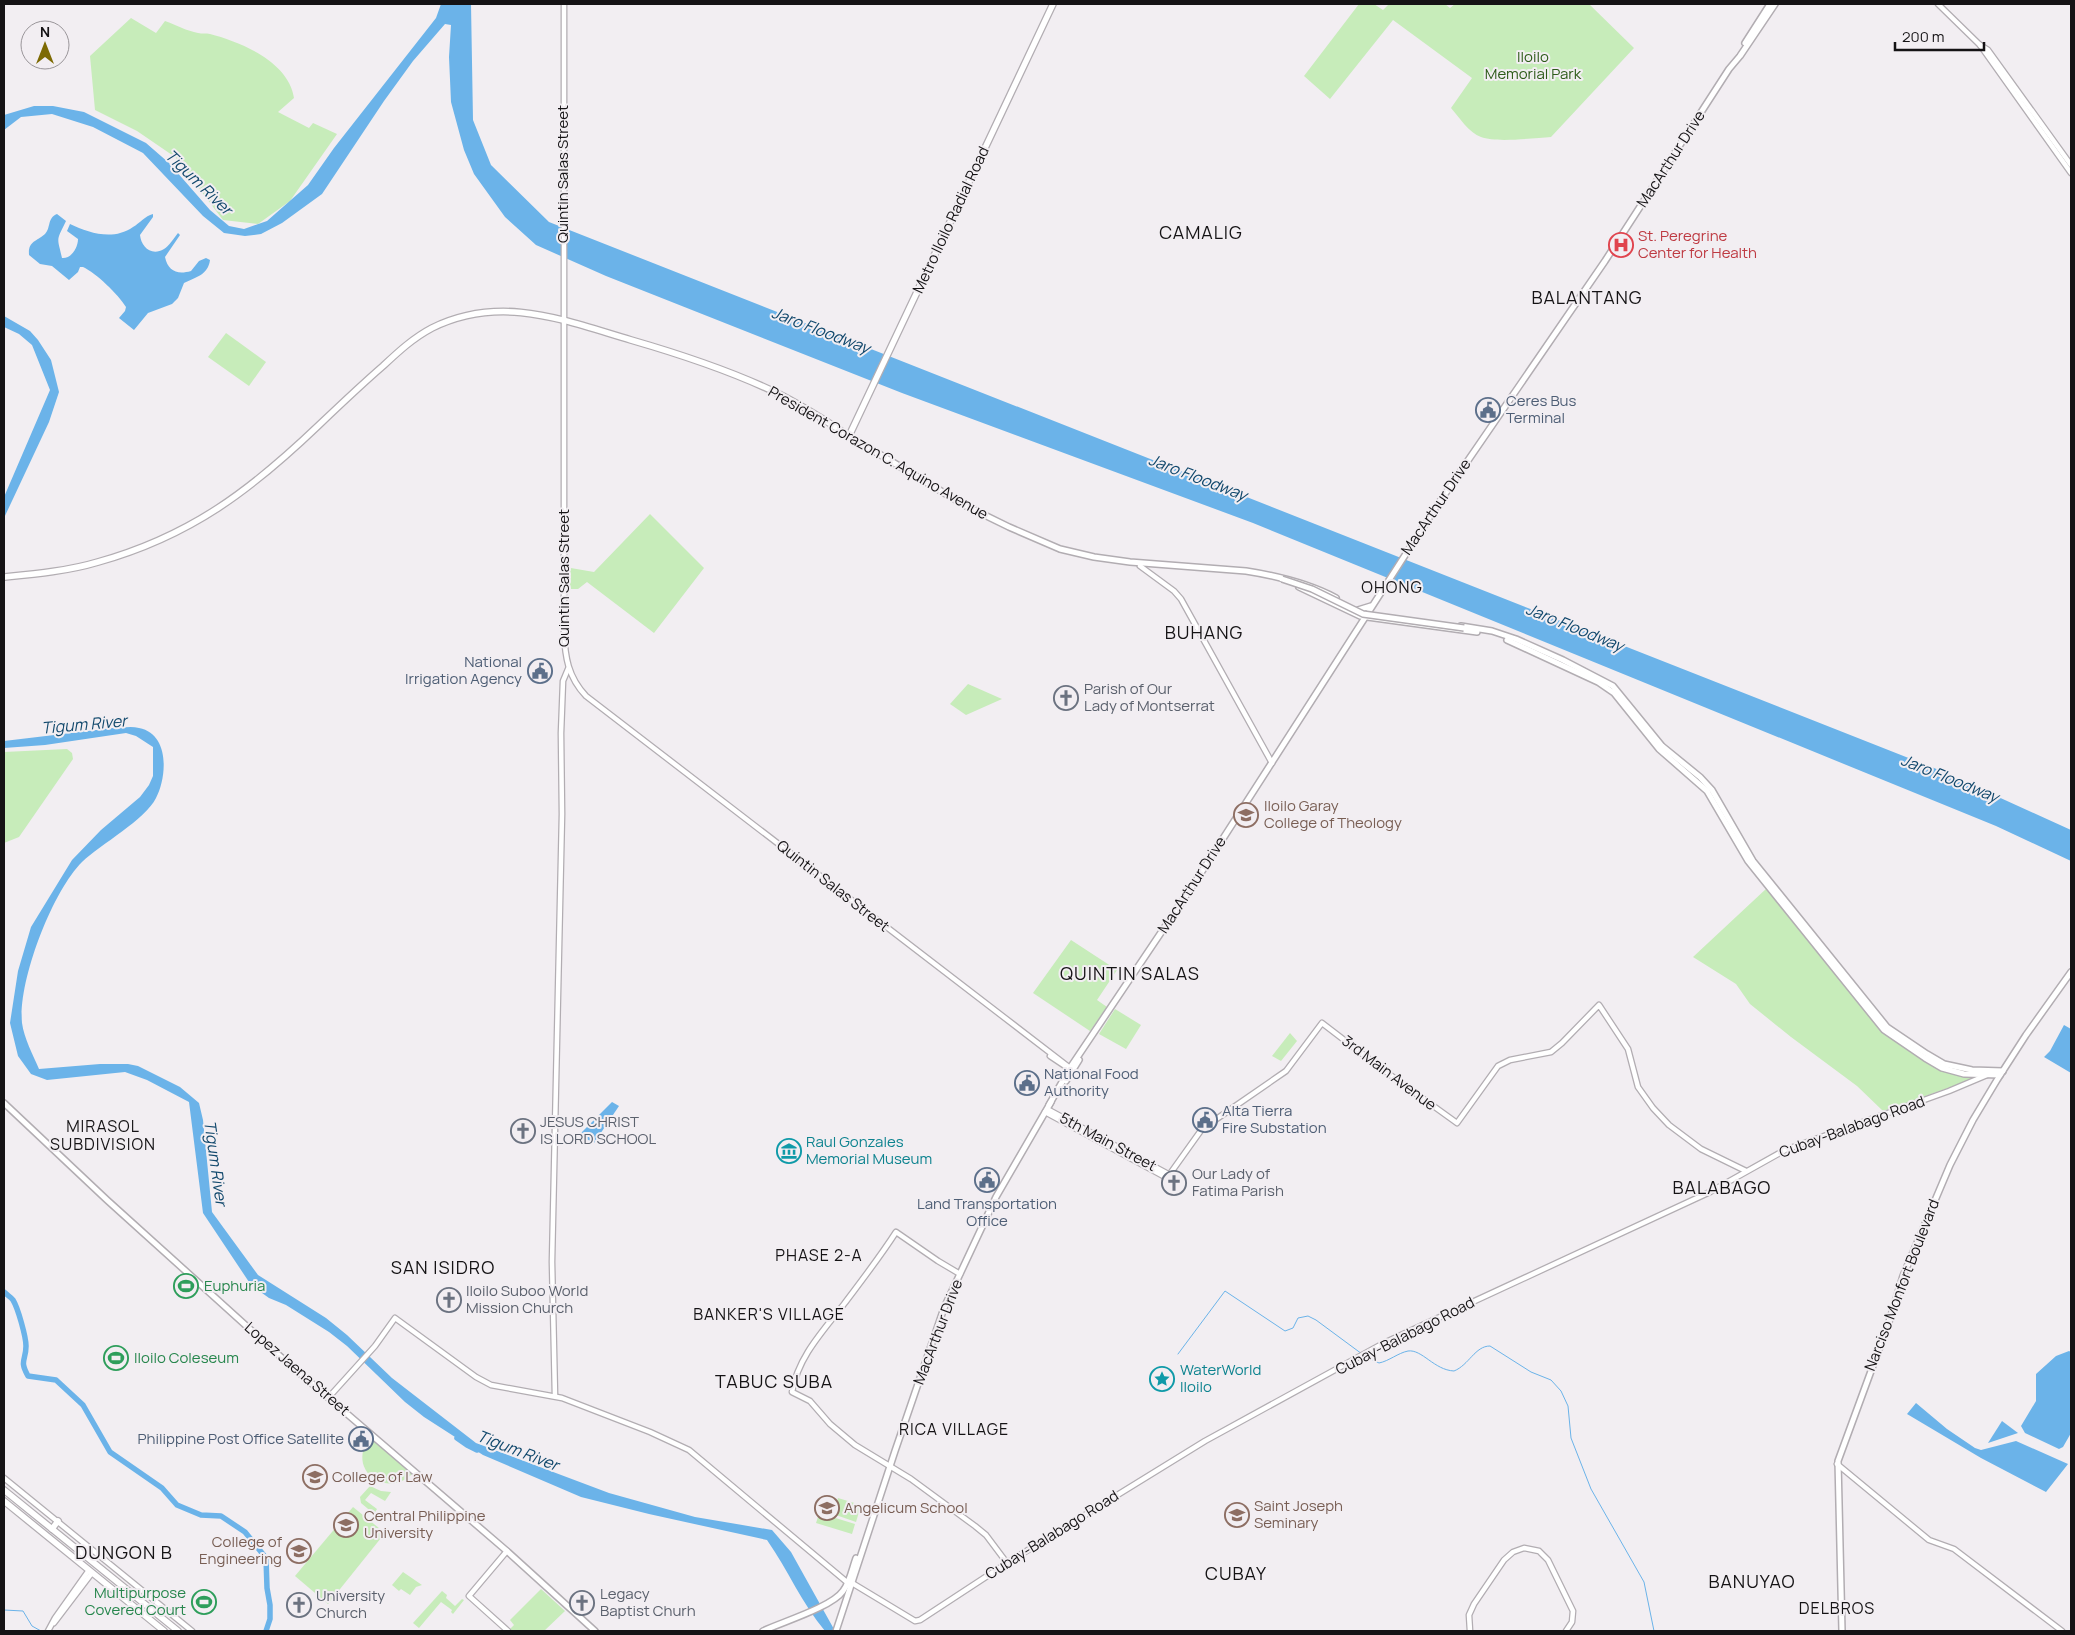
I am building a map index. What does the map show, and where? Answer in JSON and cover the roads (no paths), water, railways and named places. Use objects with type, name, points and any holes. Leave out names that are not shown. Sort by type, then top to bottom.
[{"type":"highway","name":"Metro Iloilo Radial Road","points":[[849,436],[1053,4]]},
{"type":"highway","name":"President Corazon C. Aquino Avenue","points":[[4,579],[99,562],[160,540],[222,506],[264,476],[404,346],[432,328],[463,316],[484,311],[524,313],[564,319],[689,357],[732,373],[786,397],[849,436]]},
{"type":"highway","points":[[4,1490],[178,1631]]},
{"type":"highway","points":[[4,1501],[164,1631]]},
{"type":"highway","points":[[52,1529],[58,1521]]},
{"type":"highway","points":[[65,1551],[71,1544]]},
{"type":"highway","points":[[146,1616],[152,1610]]},
{"type":"main road","name":"MacArthur Drive","points":[[850,1583],[944,1308],[996,1198],[1047,1109],[1071,1069],[1272,763],[1406,552],[1600,268],[1770,4]]},
{"type":"main road","name":"MacArthur Drive","points":[[1738,56],[1775,4]]},
{"type":"main road","name":"President Corazon C. Aquino Avenue","points":[[849,436],[966,506],[1009,527],[1076,553],[1129,562],[1246,571],[1282,579],[1312,589],[1363,614],[1505,635],[1612,686],[1662,746],[1706,784],[1720,802],[1753,861],[1887,1027],[1939,1062],[1958,1068],[2001,1073]]},
{"type":"main road","points":[[1122,558],[1140,566]]},
{"type":"main road","name":"President Corazon C. Aquino Avenue","points":[[1282,579],[1310,585],[1358,610],[1470,629]]},
{"type":"main road","name":"President Corazon C. Aquino Avenue","points":[[1282,579],[1364,618],[1470,629]]},
{"type":"main road","points":[[1358,610],[1372,605],[1374,612],[1380,615]]},
{"type":"main road","points":[[1353,614],[1359,625],[1373,619]]},
{"type":"main road","name":"Narciso Monfort Boulevard","points":[[1842,1631],[1838,1464],[1868,1375],[1925,1222],[1973,1120],[2001,1073],[2071,972]]},
{"type":"main road","name":"President Corazon C. Aquino Avenue","points":[[1844,976],[1884,1030],[1919,1054],[1937,1065],[1957,1072],[2001,1073]]},
{"type":"main road","name":"Lopez Jaena Street","points":[[4,1103],[147,1237],[282,1358],[507,1551],[595,1631]]},
{"type":"main road","points":[[836,1631],[882,1481],[890,1466]]},
{"type":"main road","points":[[763,1631],[833,1601],[850,1583]]},
{"type":"main road","points":[[833,1601],[844,1608]]},
{"type":"street","name":"Quintin Salas Street","points":[[564,4],[564,632],[565,660],[568,669],[576,685],[586,696],[1071,1069]]},
{"type":"street","points":[[1938,4],[1980,44],[2061,156],[2071,173]]},
{"type":"street","points":[[2061,156],[2071,165]]},
{"type":"street","points":[[1140,566],[1174,591],[1181,599],[1272,763]]},
{"type":"street","points":[[555,1396],[552,1262],[562,814],[561,734],[562,681],[568,669]]},
{"type":"street","name":"3rd Main Avenue","points":[[1169,1177],[1202,1129],[1286,1071],[1322,1023],[1457,1123],[1498,1066],[1510,1060],[1551,1052],[1562,1044],[1599,1004],[1628,1049],[1638,1087],[1653,1108],[1669,1125],[1701,1149],[1746,1171]]},
{"type":"street","name":"Cubay-Balabago Road","points":[[850,1583],[915,1620],[920,1620],[1007,1563],[1205,1441],[1361,1356],[1710,1192],[1785,1150],[1949,1091],[1988,1074]]},
{"type":"street","name":"5th Main Street","points":[[1047,1109],[1169,1177]]},
{"type":"street","points":[[960,1274],[896,1232],[810,1348],[795,1375],[792,1392],[806,1397],[844,1436],[911,1479],[975,1526],[986,1535],[1007,1563]]},
{"type":"street","points":[[329,1397],[375,1346],[395,1318],[483,1382],[555,1396],[670,1441],[695,1454],[850,1583]]},
{"type":"street","points":[[1838,1464],[1929,1540],[1954,1549],[2062,1631]]},
{"type":"street","points":[[4,1478],[192,1631]]},
{"type":"street","points":[[1470,1631],[1468,1615],[1475,1602],[1504,1560],[1513,1552],[1524,1548],[1539,1551],[1548,1560],[1573,1611],[1572,1622],[1566,1631]]},
{"type":"street","points":[[507,1551],[469,1596],[508,1631]]},
{"type":"street","points":[[49,1630],[55,1618],[90,1571]]},
{"type":"water","name":"Jaro Floodway","points":[[441,4],[471,4],[473,120],[491,165],[549,222],[1939,770],[2071,830],[2071,861],[1996,826],[1253,523],[902,393],[606,276],[536,245],[505,217],[474,174],[464,150],[451,102],[449,57],[451,25],[445,24],[413,61],[322,194],[282,223],[261,234],[245,236],[224,233],[203,216],[143,153],[93,127],[52,114],[21,117],[4,130],[4,115],[34,106],[53,106],[84,112],[146,143],[169,163],[210,210],[229,226],[244,229],[267,221],[308,185],[334,148],[436,18]]},
{"type":"water","points":[[57,214],[66,221],[58,239],[62,258],[71,255],[78,242],[78,239],[67,231],[70,224],[93,233],[109,235],[125,231],[153,214],[153,217],[140,235],[142,243],[148,249],[155,252],[164,249],[178,233],[180,235],[165,257],[168,266],[177,272],[191,271],[199,261],[206,258],[210,260],[209,265],[201,275],[184,283],[178,298],[172,304],[148,313],[134,330],[119,318],[126,307],[118,296],[94,274],[80,267],[78,272],[69,280],[52,266],[40,264],[29,255],[31,244],[45,234],[50,221]]},
{"type":"water","points":[[4,316],[30,331],[38,340],[51,360],[59,392],[49,422],[4,518],[4,497],[50,390],[32,345],[19,334],[4,327]]},
{"type":"water","points":[[113,728],[139,728],[149,732],[156,739],[161,747],[164,768],[160,789],[156,798],[142,815],[82,862],[59,894],[39,938],[25,984],[22,1023],[39,1069],[100,1064],[128,1064],[138,1066],[180,1087],[199,1103],[203,1120],[212,1212],[258,1275],[326,1318],[347,1335],[392,1378],[476,1443],[609,1493],[695,1517],[772,1530],[791,1552],[835,1631],[825,1631],[817,1621],[767,1540],[581,1497],[483,1455],[424,1417],[405,1402],[347,1346],[329,1332],[286,1305],[269,1298],[251,1285],[203,1213],[189,1102],[147,1080],[125,1072],[47,1080],[31,1074],[18,1056],[10,1023],[18,971],[31,927],[72,860],[101,830],[140,797],[149,785],[153,776],[153,747],[136,736],[126,733],[45,745],[4,748],[4,741]]},
{"type":"water","points":[[2064,1025],[2071,1029],[2071,1073],[2044,1057],[2050,1051]]},
{"type":"water","points":[[612,1102],[619,1106],[594,1143],[579,1135]]},
{"type":"water","points":[[2071,1352],[2071,1433],[2063,1447],[2059,1449],[2025,1433],[2021,1426],[2036,1401],[2036,1374],[2056,1356]]},
{"type":"water","points":[[1916,1403],[1947,1429],[1975,1448],[1981,1450],[2016,1441],[2068,1464],[2046,1492],[1981,1458],[1907,1414]]},
{"type":"water","points":[[2002,1421],[2018,1433],[1988,1443]]},
{"type":"waterway","points":[[1178,1354],[1225,1291],[1285,1331],[1293,1328],[1298,1318],[1308,1316],[1362,1354]]},
{"type":"waterway","points":[[4,1292],[13,1300],[25,1336],[26,1351],[23,1363],[28,1376],[56,1380],[83,1405],[110,1452],[162,1488],[177,1505],[201,1515],[221,1516],[245,1532],[266,1558],[267,1588],[270,1605],[270,1619],[266,1631]]},
{"type":"waterway","points":[[1365,1356],[1379,1363],[1404,1352],[1413,1351],[1440,1367],[1454,1371],[1464,1365],[1480,1349],[1490,1346],[1531,1372],[1551,1380],[1561,1391],[1568,1406],[1571,1438],[1591,1489],[1644,1582],[1654,1631]]},
{"type":"waterway","name":"Tigum River","points":[[457,1438],[477,1450]]},
{"type":"waterway","points":[[4,1610],[23,1611],[32,1626],[41,1631]]},
{"type":"place","name":"St. Peregrine Center for Health","points":[[1621,245]]},
{"type":"place","name":"Ceres Bus Terminal","points":[[1488,410]]},
{"type":"place","name":"National Irrigation Agency","points":[[540,671]]},
{"type":"place","name":"Parish of Our Lady of Montserrat","points":[[1066,698]]},
{"type":"place","name":"Iloilo Garay College of Theology","points":[[1246,815]]},
{"type":"place","name":"National Food Authority","points":[[1027,1083]]},
{"type":"place","name":"Alta Tierra Fire Substation","points":[[1205,1120]]},
{"type":"place","name":"JESUS CHRIST IS LORD SCHOOL","points":[[523,1131]]},
{"type":"place","name":"Raul Gonzales Memorial Museum","points":[[789,1151]]},
{"type":"place","name":"Land Transportation Office","points":[[987,1180]]},
{"type":"place","name":"Our Lady of Fatima Parish","points":[[1174,1183]]},
{"type":"place","name":"Euphuria","points":[[186,1286]]},
{"type":"place","name":"Iloilo Suboo World Mission Church","points":[[449,1300]]},
{"type":"place","name":"Iloilo Coleseum","points":[[116,1358]]},
{"type":"place","name":"WaterWorld Iloilo","points":[[1162,1379]]},
{"type":"place","name":"Philippine Post Office Satellite","points":[[361,1439]]},
{"type":"place","name":"College of Law","points":[[315,1477]]},
{"type":"place","name":"Angelicum School","points":[[827,1508]]},
{"type":"place","name":"Saint Joseph Seminary","points":[[1237,1515]]},
{"type":"place","name":"Central Philippine University","points":[[346,1525]]},
{"type":"place","name":"College of Engineering","points":[[299,1551]]},
{"type":"place","name":"Multipurpose Covered Court","points":[[204,1602]]},
{"type":"place","name":"Legacy Baptist Churh","points":[[582,1603]]},
{"type":"place","name":"University Church","points":[[299,1605]]},
{"type":"district","name":"CAMALIG","points":[[1201,233]]},
{"type":"district","name":"BALANTANG","points":[[1587,298]]},
{"type":"district","name":"OHONG","points":[[1392,587]]},
{"type":"district","name":"BUHANG","points":[[1204,633]]},
{"type":"district","name":"QUINTIN SALAS","points":[[1130,974]]},
{"type":"district","name":"MIRASOL SUBDIVISION","points":[[103,1135]]},
{"type":"district","name":"BALABAGO","points":[[1722,1188]]},
{"type":"district","name":"PHASE 2-A","points":[[819,1255]]},
{"type":"district","name":"SAN ISIDRO","points":[[443,1268]]},
{"type":"district","name":"BANKER'S VILLAGE","points":[[769,1314]]},
{"type":"district","name":"TABUC SUBA","points":[[774,1382]]},
{"type":"district","name":"RICA VILLAGE","points":[[954,1429]]},
{"type":"district","name":"DUNGON B","points":[[124,1553]]},
{"type":"district","name":"CUBAY","points":[[1236,1574]]},
{"type":"district","name":"BANUYAO","points":[[1752,1582]]},
{"type":"district","name":"DELBROS","points":[[1837,1608]]},
{"type":"park label","name":"Iloilo Memorial Park","points":[[1533,66]]}]
